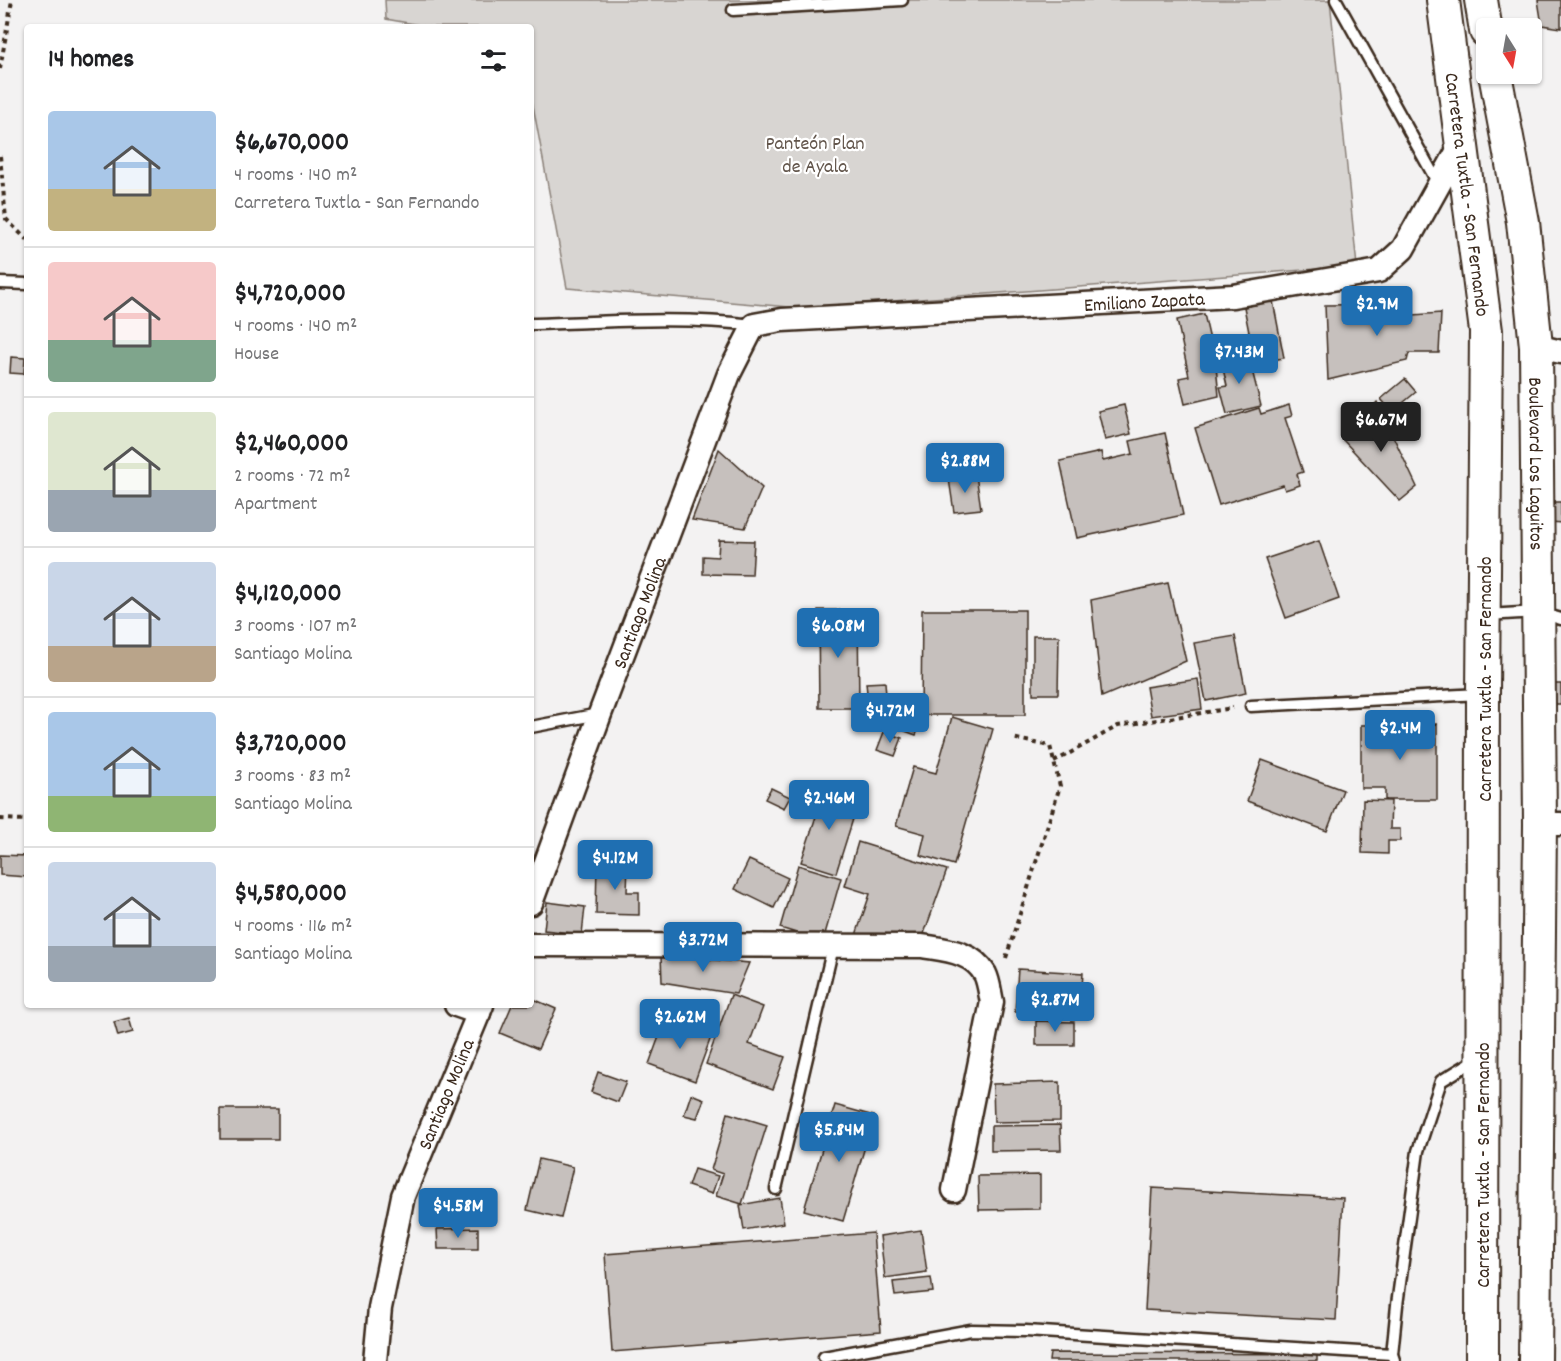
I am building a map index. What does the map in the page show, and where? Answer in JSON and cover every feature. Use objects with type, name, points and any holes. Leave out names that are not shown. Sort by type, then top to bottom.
[{"type":"main road","name":"Carretera Tuxtla - San Fernando","points":[[1443,0],[1486,331],[1482,1361]]},
{"type":"main road","points":[[1481,0],[1484,18]]},
{"type":"main road","name":"Boulevard Los Laguitos","points":[[1497,84],[1549,349],[1550,824],[1535,1361]]},
{"type":"street","name":"Emiliano Zapata","points":[[754,325],[782,321],[1233,296],[1379,271],[1403,249],[1462,142]]},
{"type":"street","name":"Santiago Molina","points":[[534,895],[729,374],[754,325]]},
{"type":"street","points":[[534,945],[922,946],[956,951],[972,960],[985,975],[992,1002],[954,1190]]},
{"type":"street","name":"Santiago Molina","points":[[375,1361],[380,1308],[403,1196],[480,1009]]},
{"type":"lane","points":[[733,10],[902,0]]},
{"type":"lane","points":[[1336,0],[1440,185]]},
{"type":"lane","points":[[0,282],[24,284]]},
{"type":"lane","points":[[534,324],[650,320],[754,325]]},
{"type":"lane","points":[[1484,616],[1549,615]]},
{"type":"lane","points":[[1251,706],[1483,694]]},
{"type":"lane","points":[[534,726],[600,714]]},
{"type":"lane","points":[[776,1189],[833,947]]},
{"type":"lane","points":[[824,1357],[971,1330],[1026,1331],[1393,1358],[1397,1305],[1418,1151],[1441,1082],[1482,1056]]},
{"type":"path","points":[[0,69],[12,0]]},
{"type":"path","points":[[0,156],[6,219],[24,237]]},
{"type":"path","points":[[1054,762],[1118,726],[1251,706]]},
{"type":"path","points":[[992,1002],[1060,786],[1050,746],[1012,738]]},
{"type":"path","points":[[0,819],[24,820]]},
{"type":"green space","name":"Panteón Plan de Ayala","points":[[385,0],[1330,0],[1357,266],[801,308],[567,288],[534,111],[534,24],[414,24],[386,19]]},
{"type":"building","points":[[1538,0],[1561,0],[1561,28],[1542,25]]},
{"type":"building","points":[[1273,301],[1284,358],[1255,363],[1244,307]]},
{"type":"building","points":[[1410,304],[1413,315],[1441,313],[1439,353],[1409,353],[1407,361],[1328,380],[1325,305]]},
{"type":"building","points":[[1204,314],[1216,366],[1219,396],[1185,404],[1179,378],[1189,376],[1177,320]]},
{"type":"building","points":[[1248,354],[1261,406],[1227,414],[1220,387],[1227,386],[1221,360]]},
{"type":"building","points":[[11,357],[24,358],[24,374],[10,373]]},
{"type":"building","points":[[1405,379],[1416,392],[1392,412],[1381,399]]},
{"type":"building","points":[[1377,402],[1417,487],[1400,501],[1343,440]]},
{"type":"building","points":[[1124,405],[1131,434],[1105,440],[1098,411]]},
{"type":"building","points":[[1289,405],[1292,416],[1285,418],[1303,472],[1297,474],[1300,485],[1285,490],[1283,485],[1219,505],[1195,428],[1259,408],[1261,414]]},
{"type":"building","points":[[1165,433],[1183,515],[1077,538],[1060,461],[1101,452],[1103,461],[1133,454],[1130,441]]},
{"type":"building","points":[[719,449],[762,488],[745,528],[692,520]]},
{"type":"building","points":[[976,475],[981,509],[954,512],[949,479]]},
{"type":"building","points":[[1554,502],[1561,502],[1561,523],[1552,522]]},
{"type":"building","points":[[719,540],[754,541],[752,575],[703,574],[703,556],[718,557]]},
{"type":"building","points":[[1319,541],[1339,599],[1286,618],[1265,559]]},
{"type":"building","points":[[1168,583],[1186,661],[1102,697],[1091,600]]},
{"type":"building","points":[[818,610],[858,610],[859,708],[819,708]]},
{"type":"building","points":[[922,610],[1025,610],[1025,715],[921,715]]},
{"type":"building","points":[[1033,636],[1059,636],[1058,694],[1033,694]]},
{"type":"building","points":[[1235,636],[1246,693],[1206,701],[1194,643]]},
{"type":"building","points":[[1198,679],[1202,709],[1151,716],[1146,687]]},
{"type":"building","points":[[885,682],[887,709],[869,711],[866,683]]},
{"type":"building","points":[[1555,684],[1561,684],[1561,704],[1555,704]]},
{"type":"building","points":[[898,709],[923,718],[916,735],[891,726]]},
{"type":"building","points":[[952,717],[993,729],[954,865],[920,855],[925,834],[896,826],[913,767],[936,773]]},
{"type":"building","points":[[1437,724],[1437,800],[1385,800],[1385,788],[1361,788],[1361,725]]},
{"type":"building","points":[[884,732],[902,738],[895,756],[877,750]]},
{"type":"building","points":[[1262,760],[1343,790],[1327,831],[1247,801]]},
{"type":"building","points":[[826,786],[852,795],[845,817],[853,819],[836,873],[801,862]]},
{"type":"building","points":[[771,788],[790,797],[784,808],[765,799]]},
{"type":"building","points":[[1363,800],[1391,801],[1390,829],[1400,829],[1400,841],[1388,841],[1388,854],[1362,853]]},
{"type":"building","points":[[858,842],[947,870],[921,942],[856,935],[870,894],[845,886]]},
{"type":"building","points":[[0,855],[24,856],[24,877],[0,875]]},
{"type":"building","points":[[749,860],[788,878],[774,908],[735,889]]},
{"type":"building","points":[[597,862],[628,863],[627,892],[639,892],[639,915],[596,914]]},
{"type":"building","points":[[798,865],[841,878],[823,941],[780,928]]},
{"type":"building","points":[[547,902],[585,907],[582,934],[544,930]]},
{"type":"building","points":[[661,955],[749,963],[736,994],[662,982]]},
{"type":"building","points":[[1018,969],[1083,973],[1080,1016],[1015,1012]]},
{"type":"building","points":[[731,995],[763,1007],[749,1044],[785,1057],[773,1089],[706,1064]]},
{"type":"building","points":[[534,999],[556,1009],[538,1049],[500,1033],[511,1008],[534,1008]]},
{"type":"building","points":[[129,1018],[133,1032],[118,1036],[114,1022]]},
{"type":"building","points":[[665,1020],[711,1037],[695,1081],[649,1064]]},
{"type":"building","points":[[1036,1021],[1074,1022],[1074,1045],[1036,1045]]},
{"type":"building","points":[[598,1072],[626,1082],[618,1102],[591,1092]]},
{"type":"building","points":[[1060,1082],[1060,1121],[994,1122],[993,1084]]},
{"type":"building","points":[[691,1094],[704,1099],[697,1118],[684,1115]]},
{"type":"building","points":[[835,1105],[874,1116],[843,1221],[804,1210]]},
{"type":"building","points":[[220,1109],[278,1109],[278,1139],[220,1139]]},
{"type":"building","points":[[728,1113],[767,1125],[742,1204],[716,1196],[723,1174],[711,1170]]},
{"type":"building","points":[[1060,1125],[1061,1150],[991,1151],[991,1126]]},
{"type":"building","points":[[539,1159],[573,1167],[561,1218],[527,1210]]},
{"type":"building","points":[[694,1169],[718,1176],[712,1194],[688,1186]]},
{"type":"building","points":[[1040,1175],[1040,1209],[979,1210],[978,1176]]},
{"type":"building","points":[[1152,1188],[1343,1198],[1336,1320],[1145,1310]]},
{"type":"building","points":[[780,1198],[784,1223],[744,1230],[740,1205]]},
{"type":"building","points":[[478,1228],[478,1249],[438,1249],[437,1229]]},
{"type":"building","points":[[921,1230],[927,1272],[885,1278],[880,1236]]},
{"type":"building","points":[[873,1233],[881,1331],[612,1352],[605,1254]]},
{"type":"building","points":[[931,1278],[933,1292],[895,1296],[893,1282]]},
{"type":"building","points":[[1050,1353],[1317,1354],[1317,1361],[1049,1361]]}]
